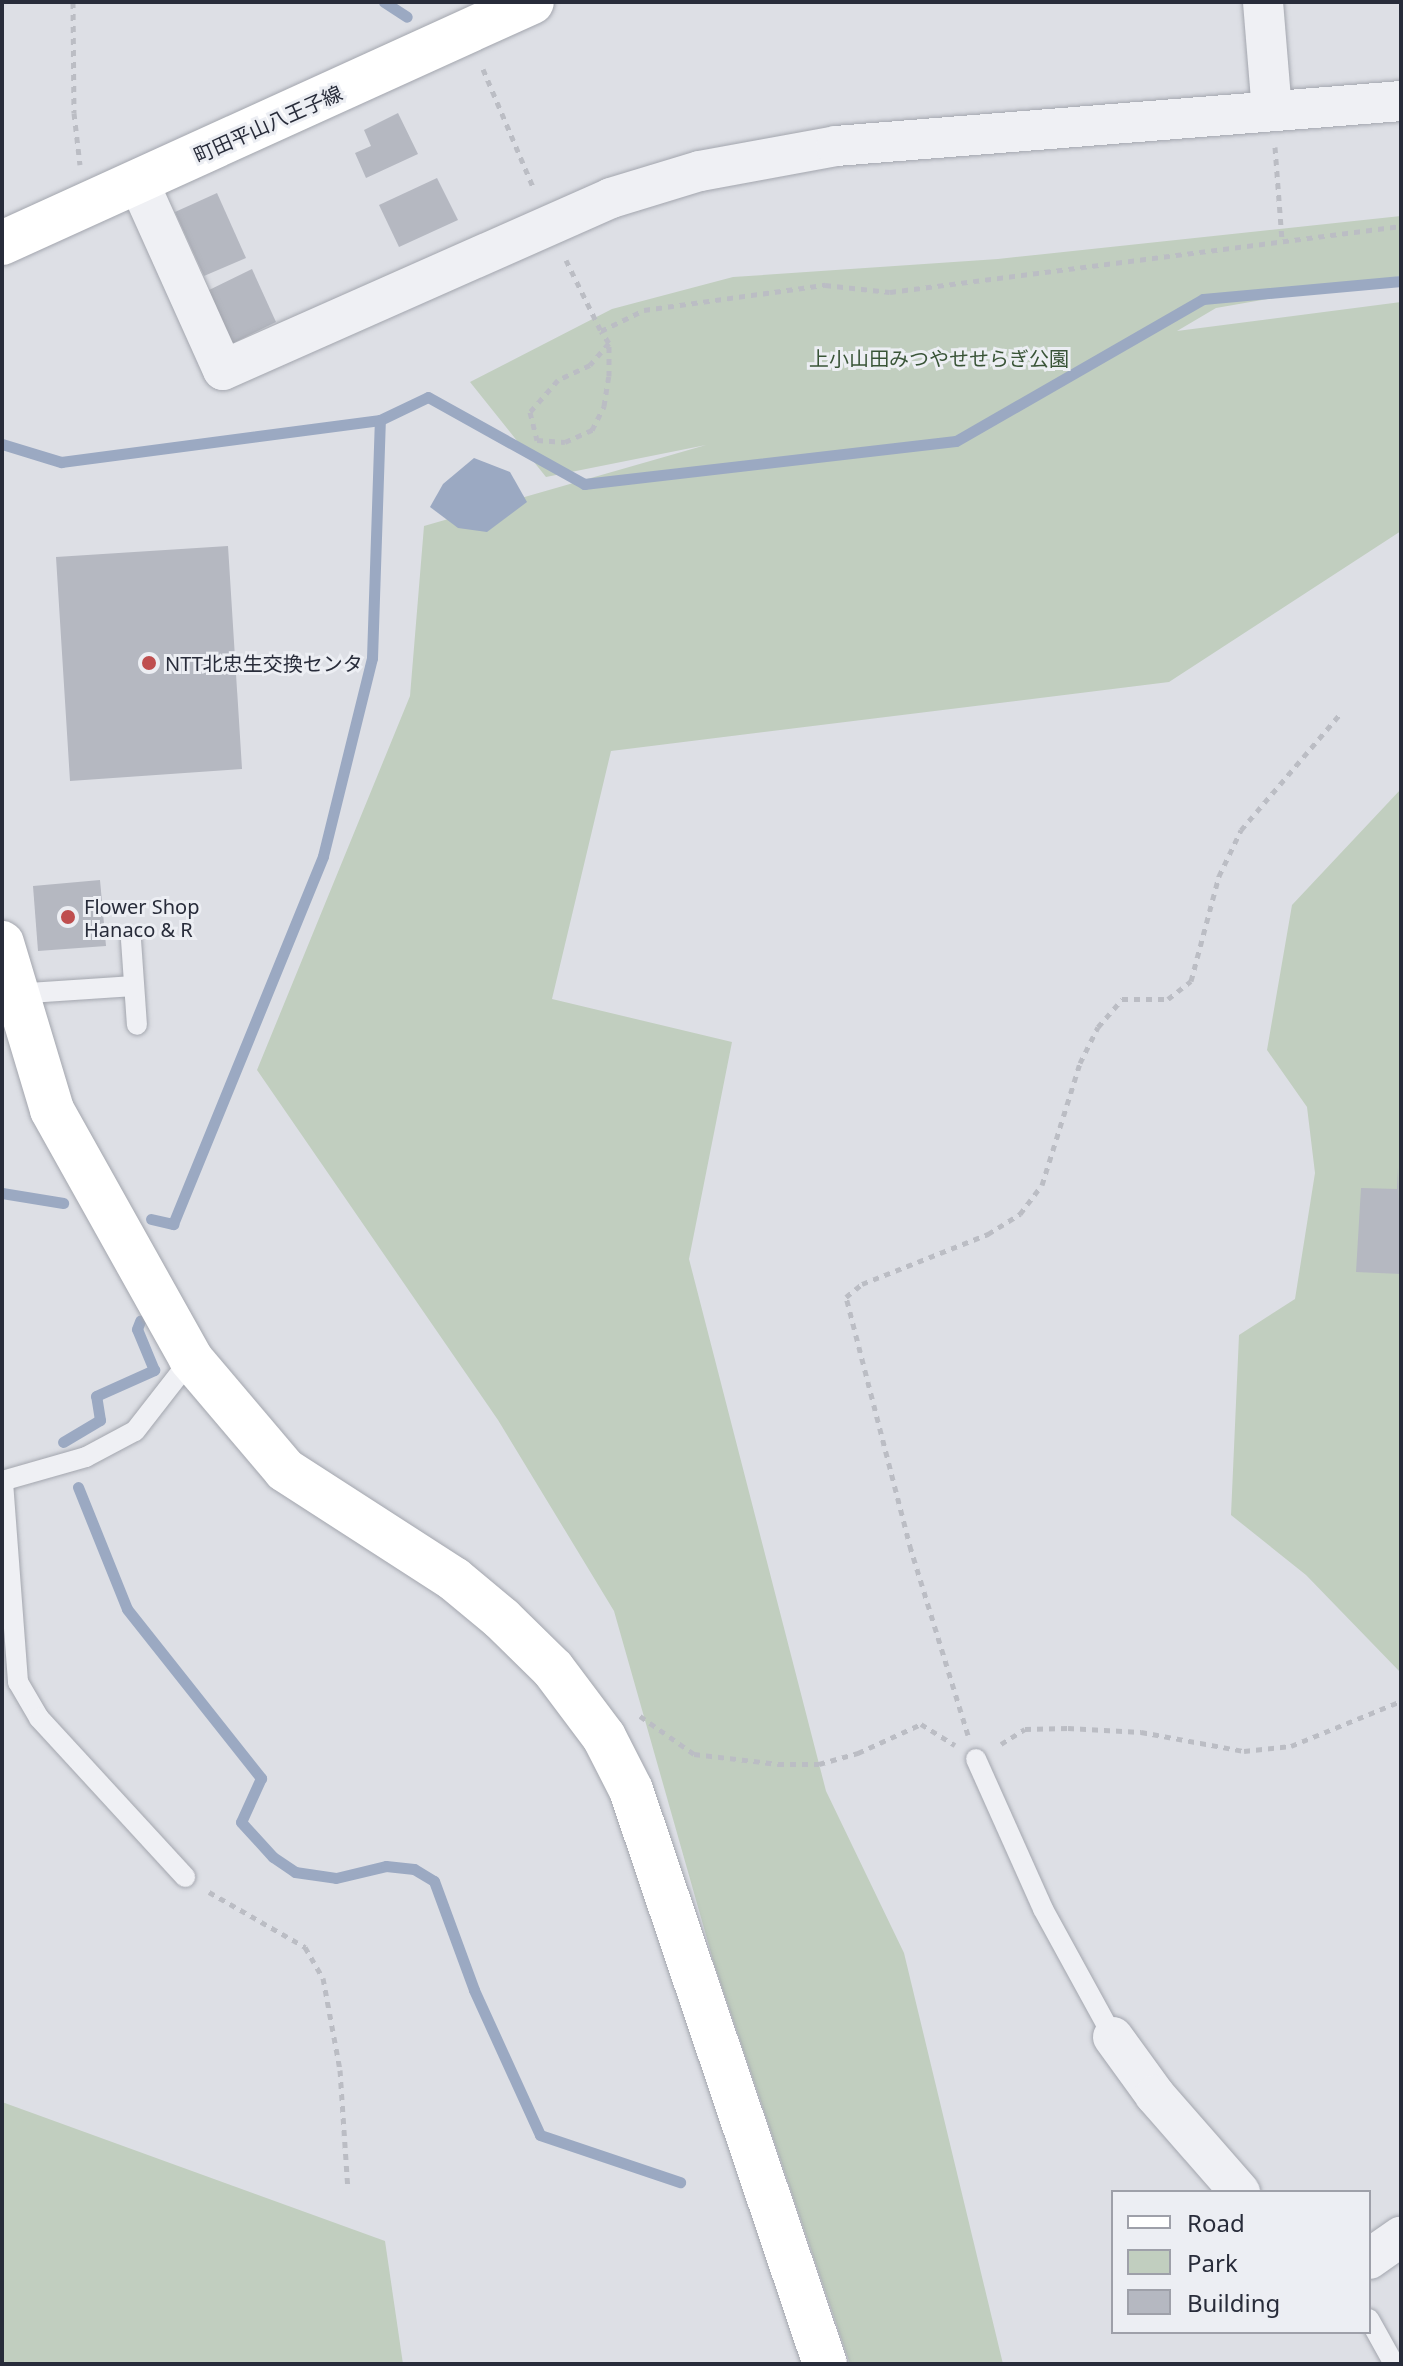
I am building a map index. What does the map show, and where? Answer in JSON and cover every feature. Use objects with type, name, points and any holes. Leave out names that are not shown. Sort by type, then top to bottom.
[{"type":"street","name":"町田平山八王子線","points":[[2,243],[532,2]]},
{"type":"street","points":[[1263,2],[1272,111]]},
{"type":"street","points":[[138,181],[223,370],[637,188],[836,146],[1401,101]]},
{"type":"street","points":[[2,943],[14,994],[52,1110],[191,1359],[285,1470],[454,1579],[502,1619],[562,1679],[604,1737],[631,1790],[825,2364]]},
{"type":"street","points":[[1113,2037],[1155,2095],[1238,2190]]},
{"type":"street","points":[[1371,2258],[1401,2237]]},
{"type":"lane","points":[[131,940],[137,1025]]},
{"type":"lane","points":[[14,994],[134,986]]},
{"type":"lane","points":[[185,1877],[39,1718],[18,1682],[3,1481],[86,1457],[135,1431],[191,1359]]},
{"type":"lane","points":[[976,1759],[1043,1909],[1113,2037]]},
{"type":"lane","points":[[1371,2323],[1394,2364]]},
{"type":"path","points":[[73,2],[74,113],[85,206]]},
{"type":"path","points":[[468,33],[550,226],[609,343],[604,406],[592,430],[565,442],[537,440],[530,412],[558,380],[590,365],[609,343]]},
{"type":"path","points":[[1272,111],[1282,241]]},
{"type":"path","points":[[601,331],[644,310],[716,297],[825,285],[890,292],[1401,226]]},
{"type":"path","points":[[976,1759],[911,1550],[846,1297],[862,1284],[988,1234],[1020,1214],[1042,1185],[1080,1063],[1098,1027],[1122,999],[1168,999],[1191,981],[1219,876],[1241,830],[1341,713]]},
{"type":"path","points":[[976,1759],[1025,1729],[1141,1732],[1244,1751],[1291,1746],[1401,1701]]},
{"type":"path","points":[[633,1710],[694,1754],[819,1764],[858,1753],[921,1724],[976,1759]]},
{"type":"path","points":[[185,1877],[305,1947],[323,1978],[340,2070],[348,2189]]},
{"type":"green space","name":"上小山田みつやせせらぎ公園","points":[[1401,216],[1401,276],[1216,308],[1177,331],[1401,302],[1401,531],[1169,682],[611,751],[552,999],[732,1042],[689,1259],[826,1791],[904,1953],[1003,2364],[850,2364],[713,1960],[614,1611],[498,1420],[257,1070],[410,696],[424,526],[706,445],[546,477],[470,382],[612,309],[733,277],[998,259]]},
{"type":"green space","points":[[1401,789],[1401,1673],[1306,1575],[1231,1515],[1239,1335],[1295,1299],[1315,1173],[1307,1107],[1267,1050],[1292,905]]},
{"type":"green space","points":[[2,2102],[385,2241],[403,2364],[2,2364]]},
{"type":"water","points":[[474,458],[510,472],[527,502],[487,532],[458,528],[430,507],[443,484]]},
{"type":"building","points":[[398,113],[418,154],[366,178],[355,153],[371,146],[364,130]]},
{"type":"building","points":[[437,178],[458,220],[399,247],[379,205]]},
{"type":"building","points":[[217,193],[246,258],[204,276],[175,212]]},
{"type":"building","points":[[252,269],[276,322],[231,344],[205,292]]},
{"type":"building","name":"NTT北忠生交換センタ","points":[[228,546],[242,769],[70,781],[56,557]]},
{"type":"building","points":[[100,880],[106,946],[38,951],[33,886]]},
{"type":"building","points":[[1398,1167],[1401,1274],[1356,1272],[1361,1188],[1397,1189]]},
{"type":"waterway","points":[[384,2],[407,17]]},
{"type":"waterway","points":[[2,444],[61,462],[380,420],[428,397],[584,484],[956,441],[1203,299],[1401,281]]},
{"type":"waterway","points":[[151,1219],[173,1224],[323,856],[372,658],[380,420]]},
{"type":"waterway","points":[[2,1193],[63,1203]]},
{"type":"waterway","points":[[63,1442],[100,1420],[96,1396],[154,1370],[137,1329],[140,1321]]},
{"type":"waterway","points":[[78,1487],[127,1609],[261,1778],[241,1822],[273,1857],[295,1872],[336,1878],[386,1866],[414,1869],[434,1881],[474,1990],[540,2135],[680,2182]]},
{"type":"place","name":"NTT北忠生交換センタ","points":[[149,663]]},
{"type":"place","name":"Flower Shop Hanaco & R","points":[[68,917]]}]
